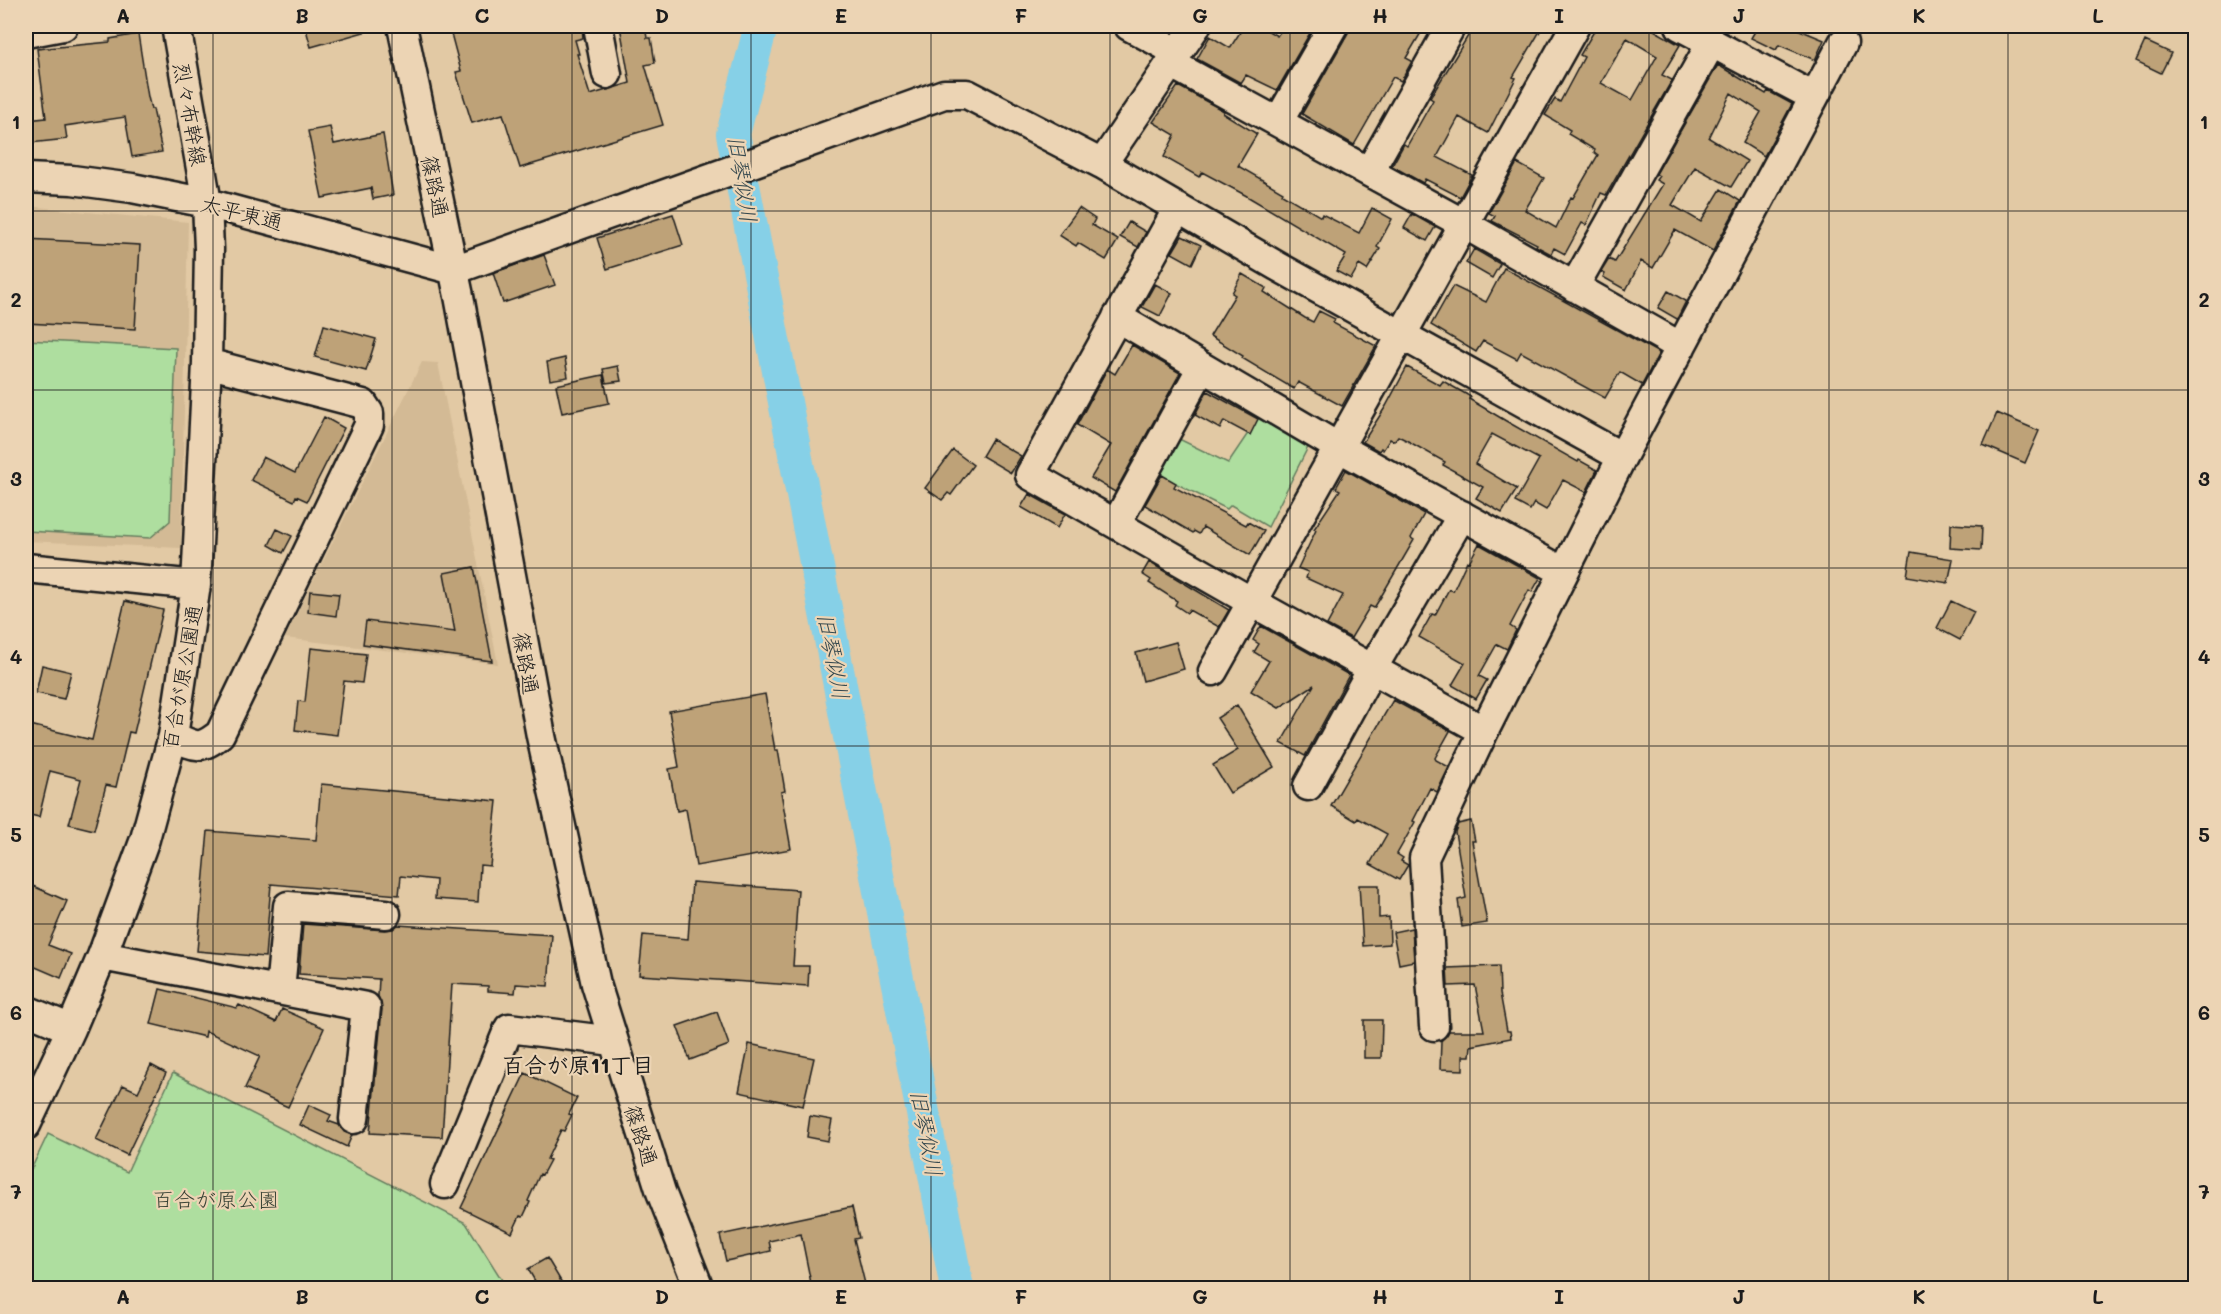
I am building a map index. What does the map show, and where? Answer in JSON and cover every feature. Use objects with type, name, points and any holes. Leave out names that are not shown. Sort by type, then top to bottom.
[{"type":"street","points":[[26,33],[63,26]]},
{"type":"street","name":"烈々布幹線","points":[[176,26],[207,202]]},
{"type":"street","name":"篠路通","points":[[402,26],[454,270],[541,736],[596,984],[661,1192],[699,1288]]},
{"type":"street","points":[[597,26],[607,74]]},
{"type":"street","points":[[1129,26],[1173,57],[1278,122],[1681,347]]},
{"type":"street","points":[[1102,164],[1196,26]]},
{"type":"street","points":[[1278,122],[1333,26]]},
{"type":"street","points":[[1369,172],[1451,26]]},
{"type":"street","points":[[1213,671],[1575,26]]},
{"type":"street","points":[[1680,26],[1814,97]]},
{"type":"street","points":[[1574,287],[1712,42]]},
{"type":"street","points":[[1434,1026],[1424,858],[1484,731],[1622,458],[1843,43]]},
{"type":"street","points":[[454,270],[944,94],[967,94],[1102,164],[1402,336],[1622,458]]},
{"type":"street","name":"太平東通","points":[[26,178],[72,180],[207,202],[454,270]]},
{"type":"street","name":"百合が原公園通","points":[[26,1125],[102,956],[145,839],[173,736],[196,585],[207,363],[209,249],[207,202]]},
{"type":"street","points":[[1178,208],[1030,475],[1252,603],[1484,731]]},
{"type":"street","points":[[1117,317],[1338,447],[1564,572]]},
{"type":"street","points":[[173,736],[195,746],[207,744],[220,734],[369,425],[369,413],[363,404],[207,363]]},
{"type":"street","points":[[1116,524],[1202,367]]},
{"type":"street","points":[[1308,786],[1372,669],[1462,515]]},
{"type":"street","points":[[26,568],[196,585]]},
{"type":"street","points":[[280,990],[288,906],[386,914]]},
{"type":"street","points":[[102,956],[366,1007],[354,1119]]},
{"type":"street","points":[[26,1010],[71,1029]]},
{"type":"street","points":[[445,1184],[509,1028],[612,1041]]},
{"type":"shaded area","points":[[26,206],[188,222],[181,548],[26,541]]},
{"type":"shaded area","points":[[422,362],[438,363],[498,664],[285,638]]},
{"type":"green space","points":[[26,340],[176,348],[170,521],[150,538],[26,531]]},
{"type":"green space","points":[[1259,417],[1310,443],[1268,527],[1231,505],[1227,509],[1151,471],[1171,435],[1228,463]]},
{"type":"green space","name":"百合が原公園","points":[[173,1073],[466,1223],[507,1288],[26,1288],[26,1180],[48,1134],[127,1172]]},
{"type":"building","points":[[305,26],[370,26],[371,30],[311,47]]},
{"type":"building","points":[[449,26],[582,26],[583,38],[575,40],[590,95],[630,83],[620,26],[645,26],[647,38],[651,38],[655,63],[645,65],[663,125],[520,168],[503,114],[472,123],[456,72],[461,71]]},
{"type":"building","points":[[1244,26],[1260,26],[1277,36],[1284,26],[1297,26],[1310,33],[1277,90],[1246,75],[1241,83],[1197,59],[1210,36],[1230,48]]},
{"type":"building","points":[[1352,26],[1425,26],[1406,58],[1412,61],[1401,81],[1393,77],[1354,145],[1302,114]]},
{"type":"building","points":[[1474,26],[1543,26],[1513,77],[1516,78],[1488,133],[1459,117],[1437,157],[1472,175],[1460,197],[1425,179],[1423,183],[1392,166],[1404,144],[1407,146],[1433,100],[1430,98]]},
{"type":"building","points":[[1597,26],[1647,26],[1680,45],[1662,75],[1672,80],[1606,195],[1601,193],[1586,225],[1582,223],[1565,254],[1554,248],[1551,254],[1536,246],[1537,244],[1492,221],[1495,216],[1489,213],[1517,163],[1544,178],[1525,210],[1556,228],[1571,197],[1573,198],[1598,155],[1594,152],[1595,150],[1568,134],[1570,130],[1545,115],[1555,99],[1560,102],[1584,57],[1580,55]],"holes":[[[1627,38],[1657,56],[1632,100],[1601,83]]]},
{"type":"building","points":[[1758,26],[1790,26],[1824,40],[1815,60],[1779,45],[1776,50],[1751,38]]},
{"type":"building","points":[[138,34],[148,97],[151,109],[153,109],[162,152],[132,157],[125,117],[65,126],[67,139],[30,143],[27,120],[46,118],[37,49],[110,42],[110,39]]},
{"type":"building","points":[[2145,41],[2171,53],[2161,73],[2136,61]]},
{"type":"building","points":[[1718,65],[1766,94],[1768,91],[1792,104],[1764,156],[1743,143],[1761,112],[1731,93],[1709,138],[1747,161],[1731,187],[1695,167],[1672,205],[1701,222],[1721,189],[1740,201],[1713,251],[1675,230],[1653,268],[1641,261],[1626,290],[1603,277],[1605,274],[1601,272],[1609,259],[1615,262],[1663,184],[1656,180],[1659,176],[1656,174]]},
{"type":"building","points":[[1178,86],[1224,111],[1223,113],[1257,134],[1238,166],[1283,192],[1282,194],[1321,217],[1322,214],[1359,233],[1372,208],[1392,219],[1377,247],[1380,249],[1367,270],[1359,265],[1351,279],[1336,271],[1346,255],[1245,195],[1202,172],[1199,177],[1164,157],[1175,135],[1153,122]]},
{"type":"building","points":[[330,127],[334,144],[383,134],[393,195],[373,199],[371,188],[322,198],[308,131]]},
{"type":"building","points":[[1079,208],[1095,219],[1092,225],[1118,240],[1106,260],[1078,243],[1076,246],[1059,235]]},
{"type":"building","points":[[673,214],[683,245],[607,269],[597,238]]},
{"type":"building","points":[[1412,214],[1435,227],[1427,241],[1404,228]]},
{"type":"building","points":[[1129,222],[1146,232],[1138,247],[1120,237]]},
{"type":"building","points":[[1182,236],[1201,245],[1192,264],[1172,253]]},
{"type":"building","points":[[26,239],[140,245],[135,329],[26,323]]},
{"type":"building","points":[[1474,249],[1500,264],[1492,278],[1466,263]]},
{"type":"building","points":[[544,255],[555,285],[503,303],[493,273]]},
{"type":"building","points":[[1504,268],[1659,353],[1642,385],[1620,372],[1605,398],[1521,352],[1517,359],[1483,341],[1476,352],[1431,325],[1453,286],[1486,302]]},
{"type":"building","points":[[1242,274],[1266,288],[1264,292],[1305,318],[1313,322],[1319,311],[1335,319],[1333,323],[1376,346],[1342,406],[1298,382],[1294,389],[1210,336],[1235,295],[1232,293]]},
{"type":"building","points":[[1155,284],[1172,293],[1160,316],[1142,307]]},
{"type":"building","points":[[1668,291],[1686,301],[1677,319],[1658,308]]},
{"type":"building","points":[[324,325],[376,339],[366,371],[315,357]]},
{"type":"building","points":[[1132,345],[1180,373],[1115,492],[1091,478],[1111,445],[1077,425],[1107,369],[1115,374]]},
{"type":"building","points":[[565,358],[568,377],[550,380],[547,362]]},
{"type":"building","points":[[618,366],[621,381],[606,383],[603,369]]},
{"type":"building","points":[[1407,367],[1440,385],[1443,381],[1506,421],[1578,462],[1579,460],[1597,470],[1586,492],[1563,480],[1546,510],[1534,503],[1530,510],[1515,502],[1539,459],[1492,434],[1475,464],[1517,489],[1502,513],[1476,498],[1483,487],[1443,465],[1445,462],[1406,440],[1398,436],[1394,441],[1390,439],[1383,450],[1381,448],[1379,451],[1363,442]]},
{"type":"building","points":[[603,375],[609,403],[562,413],[556,385]]},
{"type":"building","points":[[1207,391],[1258,419],[1250,435],[1224,421],[1220,429],[1195,415]]},
{"type":"building","points":[[1997,413],[2039,431],[2025,463],[1983,445]]},
{"type":"building","points":[[324,417],[344,428],[307,501],[296,496],[294,501],[251,480],[263,457],[295,473]]},
{"type":"building","points":[[992,439],[1021,456],[1011,473],[982,456]]},
{"type":"building","points":[[953,450],[973,465],[951,495],[948,493],[942,500],[925,488]]},
{"type":"building","points":[[1346,470],[1424,514],[1411,538],[1414,540],[1379,600],[1374,608],[1370,606],[1351,638],[1327,625],[1343,595],[1306,578],[1308,572],[1298,568],[1316,530],[1314,529],[1340,490],[1336,488]]},
{"type":"building","points":[[1162,475],[1176,483],[1174,487],[1246,525],[1248,522],[1264,531],[1250,555],[1203,527],[1199,534],[1194,531],[1193,533],[1145,505]]},
{"type":"building","points":[[1029,494],[1065,514],[1057,528],[1021,507]]},
{"type":"building","points":[[1951,524],[1982,526],[1981,550],[1950,548]]},
{"type":"building","points":[[277,529],[292,536],[283,553],[269,545]]},
{"type":"building","points":[[1479,544],[1540,578],[1532,592],[1529,590],[1510,626],[1516,630],[1507,649],[1497,644],[1479,676],[1487,680],[1476,699],[1452,685],[1465,663],[1419,637],[1432,614],[1435,615],[1449,589],[1453,591],[1467,561],[1469,562]]},
{"type":"building","points":[[1911,552],[1953,559],[1948,583],[1907,576]]},
{"type":"building","points":[[1149,562],[1229,610],[1219,627],[1189,610],[1187,613],[1175,605],[1177,601],[1149,583],[1151,580],[1142,574]]},
{"type":"building","points":[[474,567],[492,661],[363,644],[366,621],[455,632],[444,573]]},
{"type":"building","points":[[310,591],[339,594],[336,616],[308,612]]},
{"type":"building","points":[[125,601],[163,610],[134,733],[129,732],[116,787],[106,785],[94,830],[69,824],[81,779],[50,771],[39,817],[26,814],[26,724],[92,740]]},
{"type":"building","points":[[1951,601],[1974,612],[1960,640],[1937,628]]},
{"type":"building","points":[[1261,626],[1349,675],[1305,756],[1281,743],[1314,685],[1279,708],[1251,691],[1269,661],[1254,652],[1259,644],[1253,640]]},
{"type":"building","points":[[1176,642],[1184,669],[1143,681],[1136,653]]},
{"type":"building","points":[[311,648],[366,654],[362,683],[344,681],[337,735],[295,730],[298,701],[305,702]]},
{"type":"building","points":[[42,665],[71,672],[64,699],[36,693]]},
{"type":"building","points":[[765,694],[785,791],[781,792],[791,849],[696,866],[686,809],[677,811],[669,769],[679,767],[669,711]]},
{"type":"building","points":[[1393,700],[1450,731],[1435,758],[1449,767],[1437,792],[1430,788],[1397,854],[1403,858],[1401,861],[1408,865],[1399,880],[1370,864],[1387,834],[1358,818],[1356,821],[1331,806]]},
{"type":"building","points":[[1237,705],[1274,767],[1230,793],[1213,765],[1238,750],[1217,718]]},
{"type":"building","points":[[321,784],[497,801],[490,866],[480,865],[478,902],[435,899],[436,880],[401,876],[399,895],[271,884],[265,957],[197,951],[208,831],[316,840]]},
{"type":"building","points":[[1471,821],[1475,841],[1472,841],[1487,923],[1462,927],[1458,900],[1466,898],[1455,832],[1458,824]]},
{"type":"building","points":[[692,882],[798,890],[793,966],[809,966],[808,986],[639,975],[643,935],[688,939]]},
{"type":"building","points":[[26,883],[67,901],[48,945],[71,954],[61,978],[26,963]]},
{"type":"building","points":[[1359,885],[1379,885],[1379,918],[1389,917],[1390,944],[1363,946]]},
{"type":"building","points":[[303,924],[385,930],[393,929],[398,925],[552,935],[548,986],[516,984],[515,993],[488,991],[488,986],[452,984],[442,1137],[370,1133],[382,1009],[378,996],[379,979],[299,974]]},
{"type":"building","points":[[1412,928],[1414,961],[1399,964],[1393,932]]},
{"type":"building","points":[[1499,966],[1500,993],[1507,1031],[1510,1031],[1511,1038],[1471,1046],[1470,1056],[1463,1056],[1463,1070],[1440,1069],[1441,1041],[1449,1031],[1484,1031],[1475,985],[1448,986],[1447,968]]},
{"type":"building","points":[[160,989],[237,1008],[239,1005],[276,1022],[282,1009],[324,1028],[288,1107],[245,1088],[260,1056],[206,1031],[205,1037],[151,1024]]},
{"type":"building","points":[[717,1012],[729,1045],[690,1060],[677,1026]]},
{"type":"building","points":[[1364,1020],[1382,1020],[1381,1058],[1364,1058]]},
{"type":"building","points":[[749,1044],[814,1058],[803,1106],[739,1092]]},
{"type":"building","points":[[151,1065],[166,1073],[127,1155],[96,1140],[123,1085],[138,1092]]},
{"type":"building","points":[[525,1073],[577,1098],[569,1114],[572,1115],[564,1131],[561,1130],[547,1159],[550,1160],[542,1175],[540,1174],[523,1217],[520,1216],[512,1233],[461,1208]]},
{"type":"building","points":[[309,1105],[331,1115],[328,1121],[339,1125],[344,1132],[352,1135],[347,1147],[300,1125]]},
{"type":"building","points":[[810,1116],[832,1120],[828,1141],[807,1137]]},
{"type":"building","points":[[852,1207],[859,1238],[854,1239],[866,1288],[812,1288],[801,1234],[769,1241],[771,1251],[726,1261],[720,1235]]},
{"type":"building","points":[[547,1258],[565,1288],[539,1288],[528,1269]]},
{"type":"waterway","name":"旧琴似川","points":[[761,26],[733,134],[957,1288]]},
{"type":"district","name":"百合が原11丁目","points":[[578,1064]]}]
